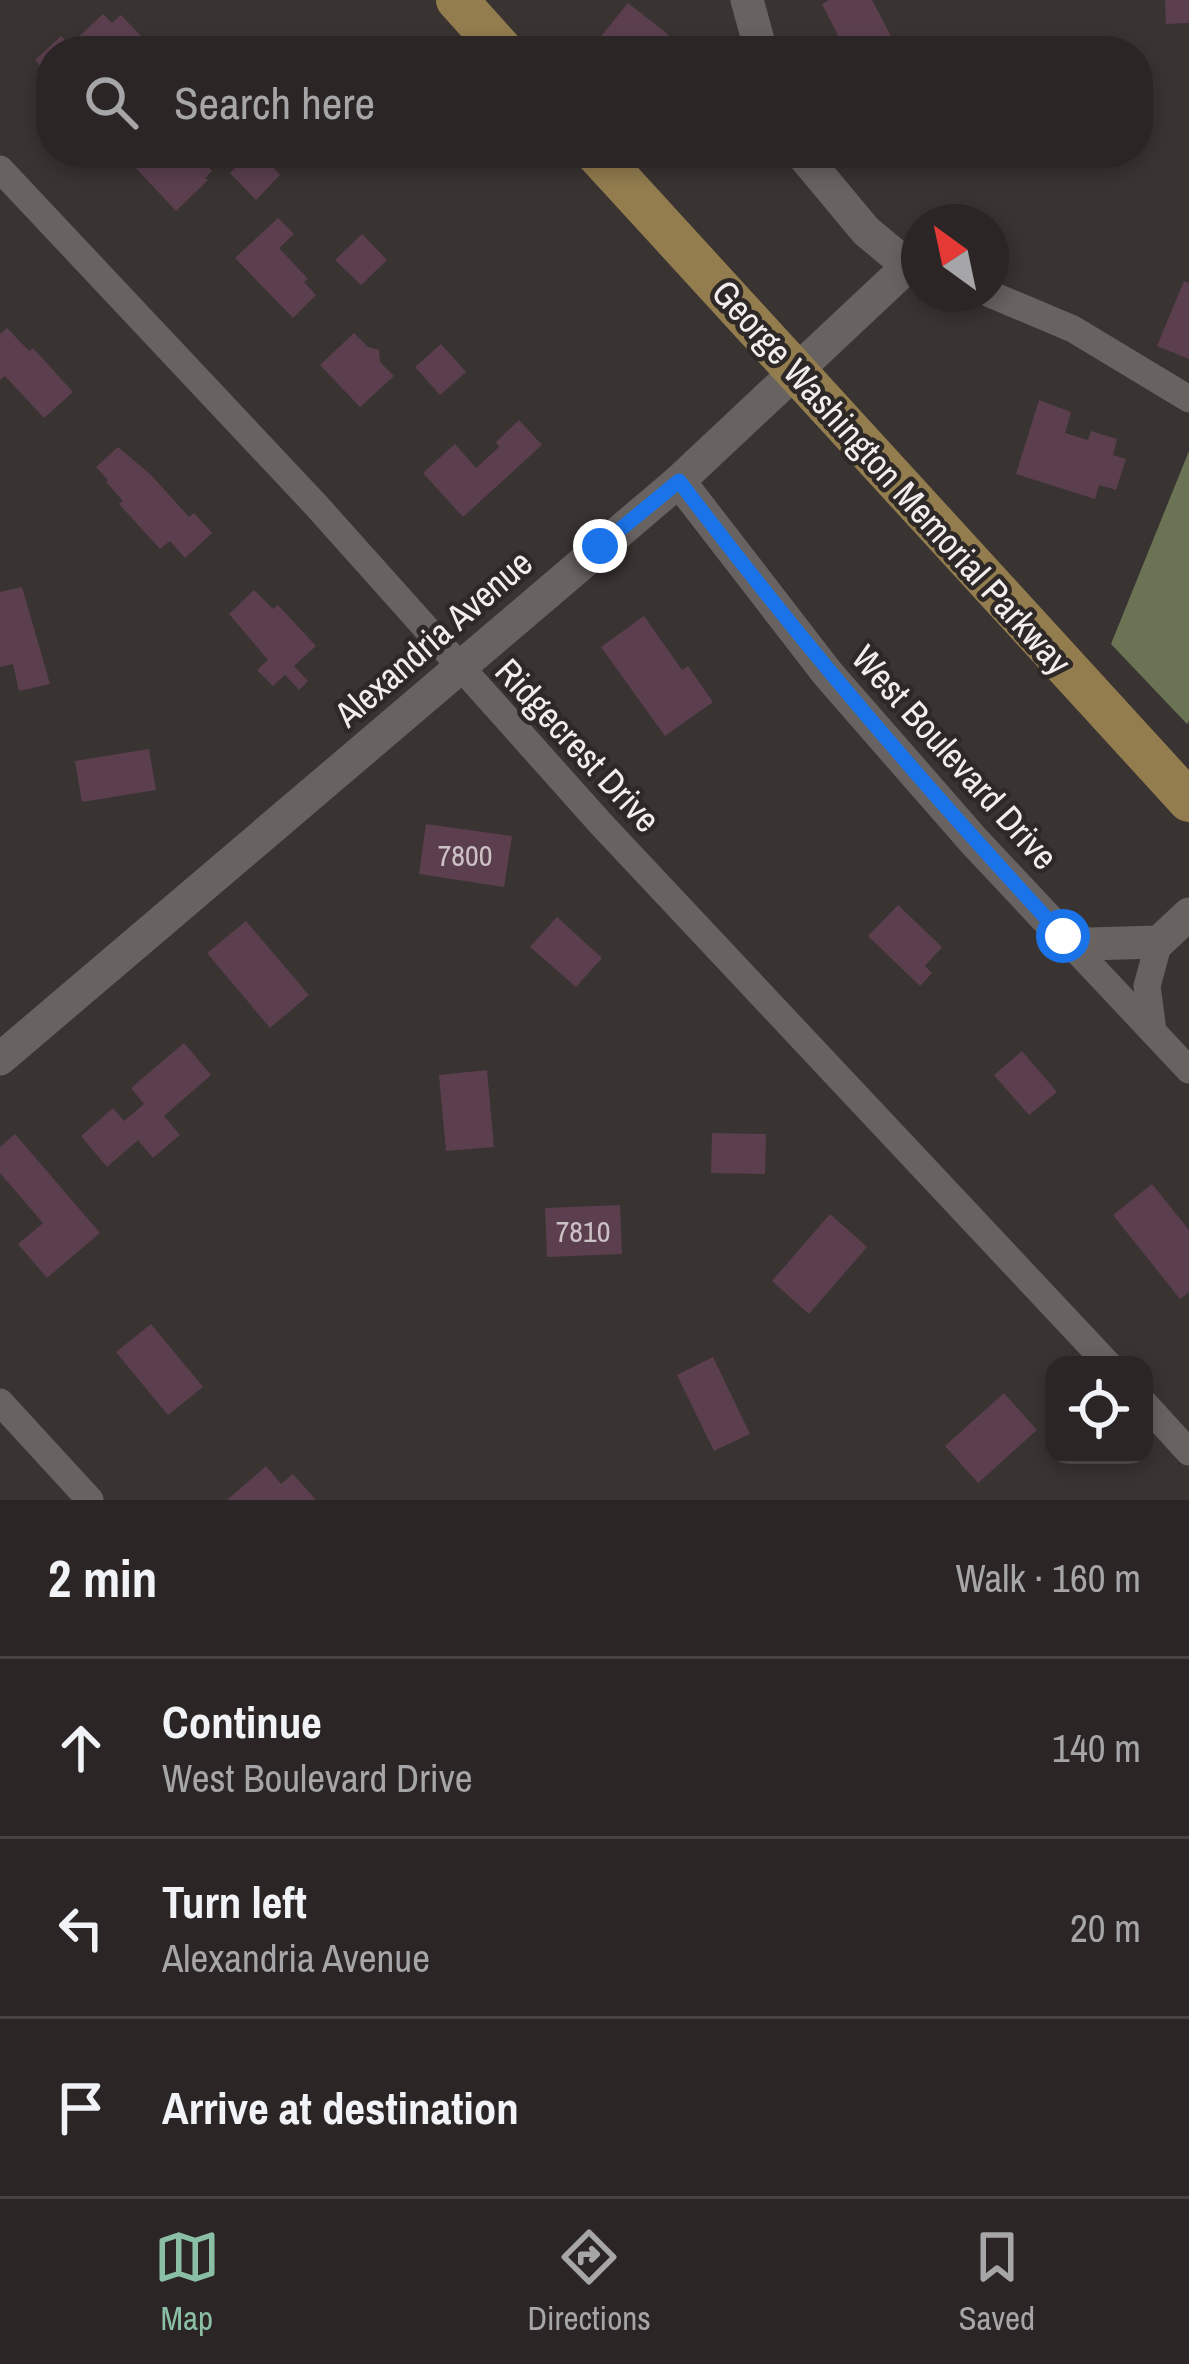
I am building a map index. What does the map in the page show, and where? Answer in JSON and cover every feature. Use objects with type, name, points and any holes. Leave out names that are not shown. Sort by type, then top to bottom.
[{"type":"main road","points":[[457,0],[489,36]]},
{"type":"main road","name":"George Washington Memorial Parkway","points":[[610,168],[1189,801]]},
{"type":"street","points":[[747,0],[757,36]]},
{"type":"street","points":[[814,168],[866,231],[901,258]]},
{"type":"street","name":"Ridgecrest Drive","points":[[0,169],[1101,1356]]},
{"type":"street","name":"Alexandria Avenue","points":[[0,1059],[679,481],[901,279]]},
{"type":"street","points":[[1009,302],[1073,329],[1189,399]]},
{"type":"street","name":"West Boulevard Drive","points":[[679,481],[828,674],[973,840],[1189,1070]]},
{"type":"street","points":[[1153,1031],[1148,986],[1159,942],[1189,914]]},
{"type":"street","points":[[1063,936],[1087,944],[1159,942]]},
{"type":"street","points":[[0,1402],[90,1500]]},
{"type":"street","points":[[1153,1413],[1189,1452]]},
{"type":"green space","points":[[1189,451],[1189,721],[1187,724],[1111,644]]},
{"type":"building","points":[[872,0],[891,36],[838,36],[822,4]]},
{"type":"building","points":[[1165,0],[1189,0],[1189,23],[1166,24]]},
{"type":"building","points":[[628,3],[670,36],[601,36]]},
{"type":"building","points":[[103,14],[112,23],[121,15],[141,36],[80,36]]},
{"type":"building","points":[[136,168],[212,171],[176,211]]},
{"type":"building","points":[[235,168],[274,168],[280,175],[256,200],[230,173]]},
{"type":"building","points":[[278,218],[294,234],[279,248],[308,279],[304,282],[316,295],[293,318],[235,258]]},
{"type":"building","points":[[362,234],[387,260],[361,285],[335,260]]},
{"type":"building","points":[[1184,281],[1189,283],[1189,359],[1157,346]]},
{"type":"building","points":[[7,328],[29,351],[33,348],[73,392],[44,418],[5,376],[0,380],[0,334]]},
{"type":"building","points":[[354,333],[368,347],[379,350],[380,362],[394,376],[360,407],[320,365]]},
{"type":"building","points":[[441,344],[466,372],[440,395],[415,367]]},
{"type":"building","points":[[1039,400],[1071,412],[1065,433],[1088,440],[1091,431],[1117,439],[1113,455],[1126,459],[1116,490],[1099,485],[1095,499],[1016,474]]},
{"type":"building","points":[[519,420],[542,445],[463,517],[423,473],[455,444],[476,468]]},
{"type":"building","points":[[118,447],[189,517],[194,513],[212,533],[185,558],[170,541],[160,549],[119,504],[123,501],[96,467]]},
{"type":"building","points":[[22,587],[50,684],[19,691],[13,664],[0,667],[0,592]]},
{"type":"building","points":[[254,590],[273,609],[278,605],[316,646],[294,666],[308,681],[299,690],[285,675],[273,686],[257,670],[268,660],[229,614]]},
{"type":"building","points":[[644,616],[682,670],[688,666],[713,702],[665,736],[601,647]]},
{"type":"building","points":[[149,749],[156,790],[82,802],[75,761]]},
{"type":"building","points":[[426,824],[512,836],[504,887],[419,874]]},
{"type":"building","points":[[898,905],[942,947],[925,966],[932,973],[920,986],[868,936]]},
{"type":"building","points":[[557,917],[602,958],[576,987],[530,947]]},
{"type":"building","points":[[246,921],[309,995],[270,1028],[207,953]]},
{"type":"building","points":[[184,1043],[211,1075],[164,1116],[180,1135],[153,1158],[138,1140],[107,1167],[81,1136],[113,1108],[124,1121],[144,1104],[131,1088]]},
{"type":"building","points":[[1022,1051],[1057,1092],[1029,1115],[994,1075]]},
{"type":"building","points":[[487,1070],[494,1147],[446,1151],[439,1075]]},
{"type":"building","points":[[712,1133],[766,1134],[765,1174],[711,1173]]},
{"type":"building","points":[[15,1134],[100,1233],[47,1278],[18,1244],[43,1223],[0,1173],[0,1147]]},
{"type":"building","points":[[1152,1184],[1189,1230],[1189,1292],[1180,1299],[1113,1215]]},
{"type":"building","points":[[620,1205],[622,1254],[547,1257],[545,1208]]},
{"type":"building","points":[[830,1214],[867,1247],[809,1314],[772,1281]]},
{"type":"building","points":[[151,1324],[203,1387],[168,1415],[116,1352]]},
{"type":"building","points":[[713,1357],[750,1434],[714,1451],[677,1375]]},
{"type":"building","points":[[1004,1393],[1037,1430],[978,1483],[945,1446]]},
{"type":"building","points":[[266,1466],[281,1484],[293,1474],[316,1500],[227,1500]]},
{"type":"route","points":[[600,546],[679,481],[828,674],[1063,936]]}]
